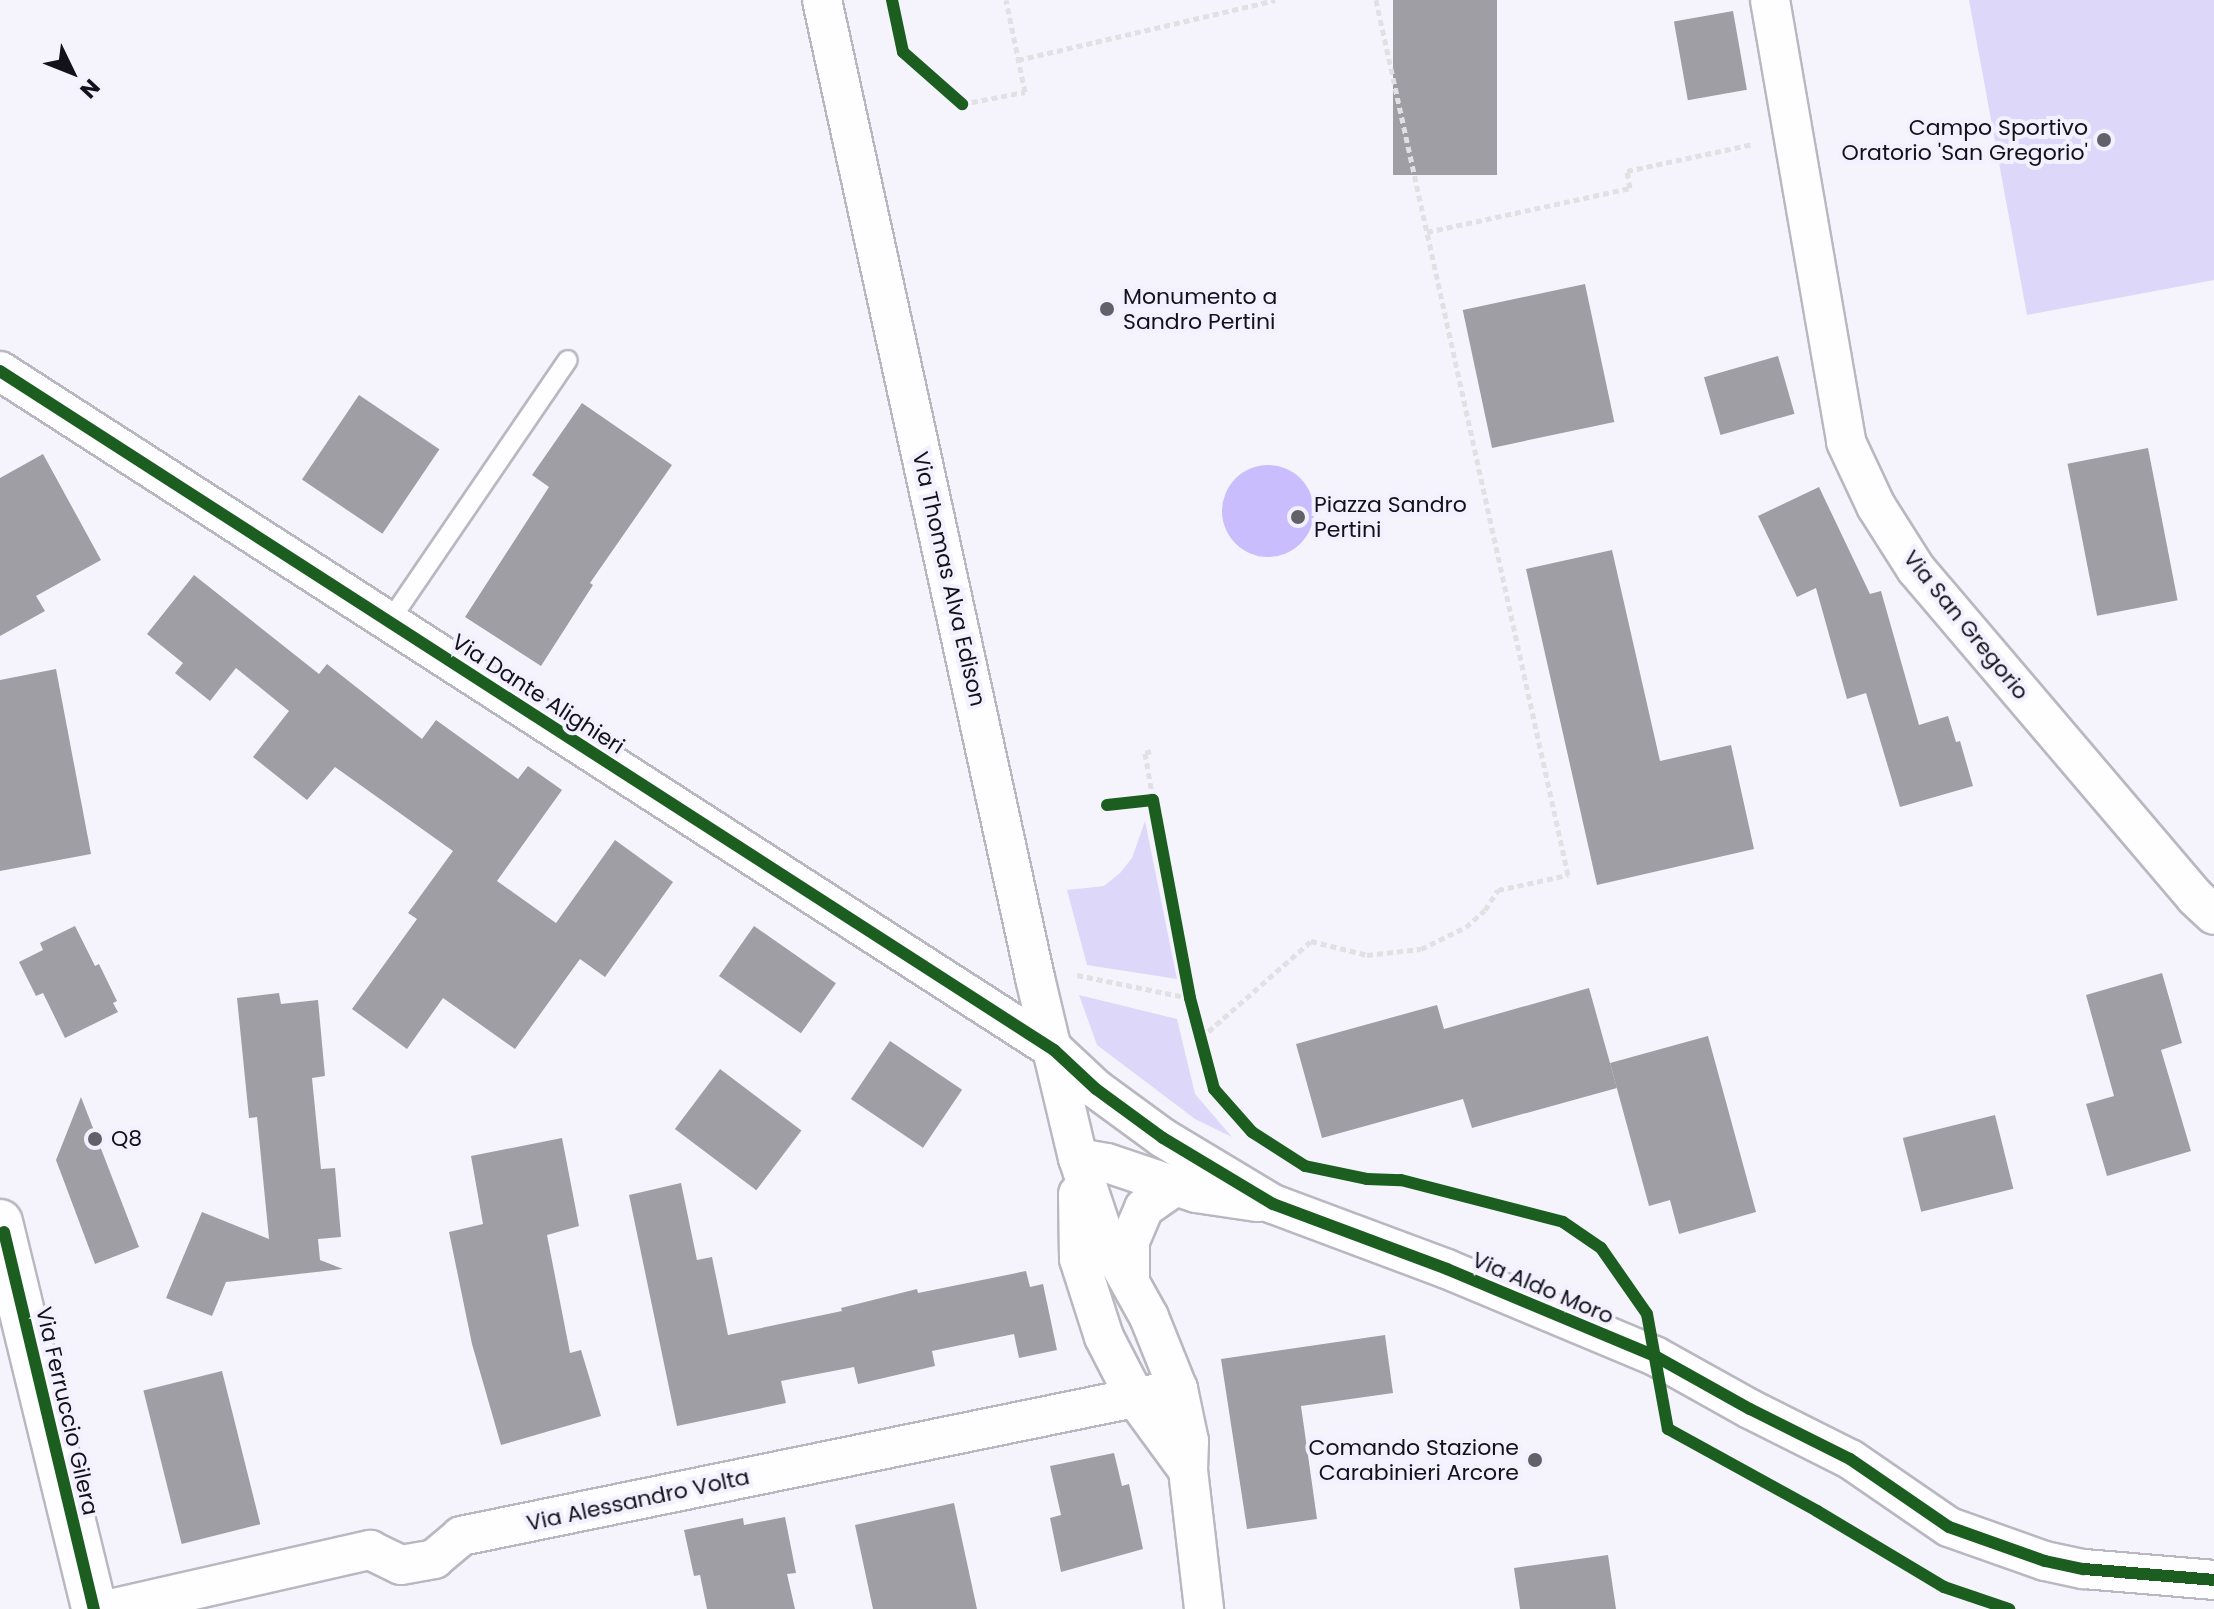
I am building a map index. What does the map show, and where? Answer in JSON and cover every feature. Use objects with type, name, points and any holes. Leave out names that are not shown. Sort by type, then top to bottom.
[{"type":"main road","name":"Via Ferruccio Gilera","points":[[0,1222],[94,1609]]},
{"type":"street","name":"Via Thomas Alva Edison","points":[[822,0],[1035,978],[1078,1158],[1104,1236],[1149,1317],[1178,1389],[1189,1441],[1188,1470],[1204,1609]]},
{"type":"street","name":"Via San Gregorio","points":[[1770,0],[1846,442],[1876,506],[1916,569],[2195,897],[2214,915]]},
{"type":"street","name":"Via Dante Alighieri","points":[[0,371],[1054,1050]]},
{"type":"street","name":"Via Aldo Moro","points":[[1054,1050],[1096,1089],[1163,1138],[1273,1204],[1447,1269],[1655,1356],[1750,1409],[1850,1459],[1949,1527],[2071,1567],[2214,1580]]},
{"type":"street","name":"Via Thomas Alva Edison","points":[[1078,1158],[1079,1259],[1104,1337],[1136,1399],[1188,1470]]},
{"type":"street","name":"Via Aldo Moro","points":[[1078,1158],[1107,1163],[1196,1193],[1273,1204]]},
{"type":"street","name":"Via Thomas Alva Edison","points":[[1130,1282],[1130,1241],[1144,1208],[1176,1186]]},
{"type":"street","name":"Via Alessandro Volta","points":[[110,1609],[370,1550],[401,1565],[434,1559],[461,1536],[1178,1389]]},
{"type":"lane","points":[[389,622],[568,360]]},
{"type":"path","points":[[950,93],[962,104],[1025,92],[1006,0]]},
{"type":"path","points":[[1018,60],[1275,0]]},
{"type":"path","points":[[1197,1025],[1202,1045],[1311,941],[1367,955],[1421,949],[1466,927],[1485,910],[1498,890],[1568,875],[1376,0]]},
{"type":"path","points":[[1427,232],[1630,188],[1627,171],[1793,135]]},
{"type":"path","points":[[1151,751],[1145,753],[1156,815]]},
{"type":"path","points":[[1138,802],[1153,800]]},
{"type":"path","points":[[1035,978],[1076,975],[1190,998]]},
{"type":"path","points":[[1187,983],[1194,1011]]},
{"type":"shaded area","name":"Campo Sportivo Oratorio 'San Gregorio'","points":[[1969,0],[2214,0],[2214,280],[2027,315]]},
{"type":"shaded area","points":[[1268,465],[1286,468],[1301,478],[1311,493],[1314,511],[1311,529],[1301,544],[1286,554],[1268,557],[1250,554],[1235,544],[1225,529],[1222,511],[1225,493],[1235,478],[1250,468]]},
{"type":"shaded area","points":[[1145,821],[1177,979],[1087,965],[1067,890],[1104,886],[1120,873],[1132,858]]},
{"type":"shaded area","points":[[1079,995],[1177,1019],[1195,1094],[1232,1137],[1195,1119],[1097,1045]]},
{"type":"building","points":[[1393,0],[1497,0],[1497,175],[1393,175]]},
{"type":"building","points":[[1733,11],[1747,90],[1688,100],[1674,21]]},
{"type":"building","points":[[1585,284],[1614,422],[1492,448],[1463,310]]},
{"type":"building","points":[[1778,356],[1795,414],[1721,435],[1704,377]]},
{"type":"building","points":[[359,395],[439,449],[382,534],[302,480]]},
{"type":"building","points":[[582,403],[672,465],[590,583],[593,585],[541,666],[465,617],[549,487],[532,475]]},
{"type":"building","points":[[2148,448],[2178,600],[2097,616],[2068,464]]},
{"type":"building","points":[[43,454],[101,560],[36,596],[45,611],[0,636],[0,478]]},
{"type":"building","points":[[1819,487],[1870,594],[1881,591],[1919,725],[1948,716],[1956,742],[1960,741],[1973,786],[1900,807],[1866,693],[1847,699],[1816,588],[1797,597],[1758,516]]},
{"type":"building","points":[[1612,550],[1660,761],[1731,745],[1754,849],[1597,885],[1526,569]]},
{"type":"building","points":[[194,575],[319,674],[327,664],[422,739],[436,720],[518,779],[528,766],[562,790],[497,881],[556,923],[615,840],[673,882],[605,977],[580,959],[515,1049],[443,998],[407,1049],[352,1009],[417,919],[408,913],[453,851],[335,767],[307,800],[253,757],[289,711],[236,668],[210,701],[175,673],[183,663],[147,634]]},
{"type":"building","points":[[56,669],[91,854],[0,871],[0,680]]},
{"type":"building","points":[[75,926],[95,966],[99,964],[117,1001],[113,1003],[118,1012],[65,1038],[43,993],[36,996],[19,962],[43,950],[40,943]]},
{"type":"building","points":[[754,926],[836,983],[801,1033],[719,976]]},
{"type":"building","points":[[2162,973],[2182,1043],[2161,1050],[2191,1151],[2107,1176],[2086,1104],[2114,1096],[2086,995]]},
{"type":"building","points":[[1589,988],[1617,1088],[1472,1128],[1463,1099],[1322,1138],[1296,1044],[1437,1005],[1444,1029]]},
{"type":"building","points":[[279,993],[281,1004],[318,1000],[325,1076],[312,1078],[321,1169],[335,1168],[341,1237],[318,1239],[320,1260],[343,1269],[226,1282],[212,1316],[166,1298],[202,1212],[269,1239],[257,1117],[249,1118],[237,998]]},
{"type":"building","points":[[1708,1036],[1756,1212],[1679,1234],[1670,1200],[1649,1206],[1610,1063]]},
{"type":"building","points":[[890,1041],[962,1090],[923,1148],[851,1099]]},
{"type":"building","points":[[720,1069],[801,1130],[756,1190],[675,1129]]},
{"type":"building","points":[[81,1097],[139,1247],[95,1264],[56,1160]]},
{"type":"building","points":[[1995,1115],[2013,1189],[1921,1212],[1903,1138]]},
{"type":"building","points":[[562,1138],[579,1226],[547,1235],[570,1353],[581,1350],[601,1416],[501,1445],[472,1344],[449,1232],[483,1224],[471,1156]]},
{"type":"building","points":[[681,1183],[697,1260],[712,1257],[728,1335],[842,1311],[841,1308],[917,1289],[918,1293],[1026,1271],[1030,1287],[1043,1284],[1057,1350],[1019,1358],[1014,1334],[932,1351],[935,1366],[858,1384],[854,1367],[781,1381],[786,1403],[677,1426],[629,1195]]},
{"type":"building","points":[[1385,1335],[1393,1393],[1301,1406],[1317,1519],[1247,1529],[1221,1359]]},
{"type":"building","points":[[222,1371],[260,1524],[182,1544],[143,1391]]},
{"type":"building","points":[[1114,1453],[1122,1486],[1129,1484],[1143,1549],[1061,1572],[1050,1518],[1061,1515],[1050,1466]]},
{"type":"building","points":[[954,1503],[977,1609],[873,1609],[855,1525]]},
{"type":"building","points":[[785,1517],[796,1573],[787,1574],[795,1609],[707,1609],[700,1575],[694,1576],[684,1530],[743,1518],[744,1525]]},
{"type":"building","points":[[1608,1555],[1616,1609],[1520,1609],[1514,1568]]},
{"type":"cycle path","points":[[892,0],[903,52],[962,104]]},
{"type":"cycle path","points":[[0,371],[1054,1050],[1096,1089],[1163,1138],[1273,1204],[1447,1269],[1655,1356],[1750,1409],[1850,1459],[1949,1527],[2045,1561],[2084,1569],[2214,1580]]},
{"type":"cycle path","points":[[1107,805],[1153,800],[1190,998],[1214,1089],[1252,1132],[1305,1166],[1367,1179],[1401,1180],[1563,1222],[1601,1248],[1647,1314],[1668,1429],[1817,1511],[1944,1587],[2009,1609]]},
{"type":"cycle path","points":[[4,1232],[94,1609]]},
{"type":"place","name":"Campo Sportivo Oratorio 'San Gregorio'","points":[[2104,140]]},
{"type":"place","name":"Monumento a Sandro Pertini","points":[[1107,309]]},
{"type":"place","name":"Piazza Sandro Pertini","points":[[1298,517]]},
{"type":"place","name":"Q8","points":[[95,1139]]},
{"type":"place","name":"Comando Stazione Carabinieri Arcore","points":[[1535,1460]]}]
